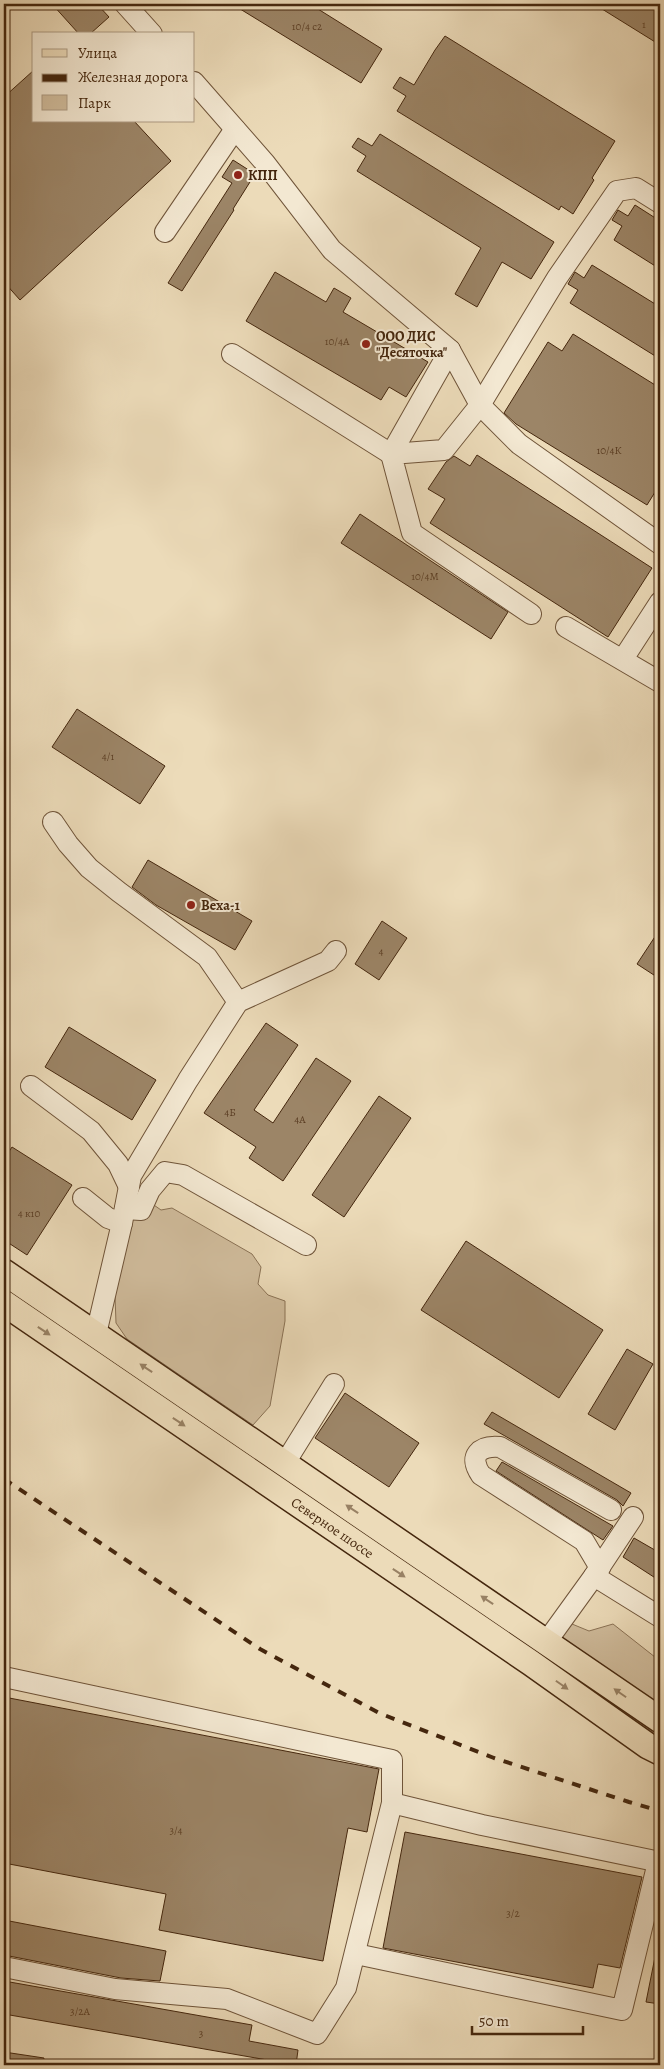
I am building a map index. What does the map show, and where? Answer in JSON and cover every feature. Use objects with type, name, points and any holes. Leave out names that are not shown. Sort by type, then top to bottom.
[{"type":"main road","name":"Северное шоссе","points":[[4,1272],[660,1720]]},
{"type":"main road","name":"Северное шоссе","points":[[4,1303],[532,1663],[648,1746],[660,1752]]},
{"type":"main road","points":[[81,1355],[96,1334]]},
{"type":"main road","points":[[532,1663],[546,1641]]},
{"type":"street","points":[[125,4],[150,32]]},
{"type":"street","points":[[195,83],[265,163],[332,250],[450,350],[480,405],[519,444],[660,544]]},
{"type":"street","points":[[165,232],[231,124]]},
{"type":"street","points":[[232,354],[391,454],[444,450],[480,405],[558,278],[617,192],[636,188],[660,203]]},
{"type":"street","points":[[450,350],[391,454],[412,533],[530,614]]},
{"type":"street","points":[[623,659],[660,602]]},
{"type":"street","points":[[566,627],[660,682]]},
{"type":"street","points":[[53,822],[68,844],[89,868],[207,957],[238,1002]]},
{"type":"street","points":[[96,1334],[123,1216],[130,1176],[238,1002],[328,961],[336,951]]},
{"type":"street","points":[[31,1086],[91,1131],[118,1164],[129,1187]]},
{"type":"street","points":[[83,1198],[108,1218],[123,1216],[142,1210],[150,1190],[164,1172],[183,1175],[306,1245]]},
{"type":"street","points":[[285,1463],[334,1384]]},
{"type":"street","points":[[611,1510],[500,1447],[484,1448],[475,1457],[475,1464],[481,1475],[584,1541],[597,1572],[660,1617]]},
{"type":"street","points":[[546,1641],[597,1572],[633,1517]]},
{"type":"street","points":[[4,1677],[392,1760],[392,1803],[356,1954],[346,1988],[317,2034],[227,1999],[115,1989],[4,1967]]},
{"type":"street","points":[[356,1954],[622,2010],[659,1862],[482,1825],[392,1803]]},
{"type":"green space","points":[[141,1196],[161,1210],[172,1208],[252,1254],[261,1267],[258,1284],[268,1295],[285,1301],[285,1321],[270,1406],[253,1425],[127,1339],[116,1323],[115,1296],[127,1230]]},
{"type":"green space","points":[[572,1624],[589,1631],[613,1624],[660,1661],[660,1711],[561,1637],[564,1626]]},
{"type":"green space","points":[[557,1664],[660,1732],[660,1742],[556,1667]]},
{"type":"building","points":[[52,4],[97,4],[109,17],[92,32],[77,32]]},
{"type":"building","points":[[232,4],[310,4],[382,49],[361,83]]},
{"type":"building","points":[[594,4],[660,4],[660,45]]},
{"type":"building","points":[[445,36],[615,141],[573,214],[561,206],[559,210],[397,111],[406,96],[393,88],[400,77],[414,85]]},
{"type":"building","points":[[32,72],[32,122],[135,122],[171,161],[20,300],[4,282],[4,97]]},
{"type":"building","points":[[380,134],[554,242],[531,279],[502,262],[477,307],[455,294],[481,248],[357,171],[366,156],[352,147],[358,138],[372,146]]},
{"type":"building","points":[[233,160],[255,174],[182,291],[168,283],[232,183],[222,177]]},
{"type":"building","points":[[635,205],[660,221],[660,269],[614,240],[622,226],[612,220],[618,210],[628,216]]},
{"type":"building","points":[[592,265],[660,307],[660,359],[570,303],[578,290],[568,284],[575,272],[584,278]]},
{"type":"building","points":[[275,272],[326,302],[334,288],[351,298],[343,312],[428,362],[406,397],[389,387],[381,400],[246,321]]},
{"type":"building","points":[[573,334],[660,388],[660,484],[647,505],[516,424],[504,413],[548,342],[562,351]]},
{"type":"building","points":[[477,455],[652,568],[608,637],[430,523],[445,499],[428,489],[446,462],[454,456],[470,466]]},
{"type":"building","points":[[360,514],[508,612],[491,639],[341,543]]},
{"type":"building","points":[[77,709],[165,766],[140,804],[52,747]]},
{"type":"building","name":"Веха-1","points":[[148,860],[252,921],[235,950],[156,905],[132,887]]},
{"type":"building","points":[[382,921],[407,938],[379,980],[355,964]]},
{"type":"building","points":[[660,929],[660,979],[637,964]]},
{"type":"building","points":[[266,1023],[298,1045],[254,1110],[273,1123],[316,1058],[351,1081],[283,1181],[249,1158],[256,1147],[204,1113]]},
{"type":"building","points":[[69,1027],[156,1080],[132,1120],[45,1067]]},
{"type":"building","points":[[379,1096],[411,1118],[344,1217],[312,1195]]},
{"type":"building","points":[[12,1147],[72,1185],[27,1255],[4,1240],[4,1159]]},
{"type":"building","points":[[466,1241],[603,1330],[559,1398],[421,1310]]},
{"type":"building","points":[[627,1349],[653,1364],[615,1430],[588,1414]]},
{"type":"building","points":[[345,1393],[419,1443],[389,1487],[315,1438]]},
{"type":"building","points":[[492,1412],[631,1493],[623,1506],[617,1500],[484,1424]]},
{"type":"building","points":[[502,1462],[613,1526],[603,1540],[496,1471]]},
{"type":"building","points":[[634,1538],[660,1553],[660,1581],[623,1557]]},
{"type":"building","points":[[4,1697],[379,1769],[367,1832],[348,1828],[323,1961],[159,1930],[166,1894],[4,1863]]},
{"type":"building","points":[[405,1832],[642,1877],[620,1968],[598,1964],[593,1988],[383,1948]]},
{"type":"building","points":[[4,1920],[166,1951],[160,1981],[121,1978],[4,1955]]},
{"type":"building","points":[[655,1957],[660,1958],[660,2004],[646,2002]]},
{"type":"building","points":[[4,1981],[252,2025],[249,2041],[298,2050],[296,2065],[4,2014]]},
{"type":"building","points":[[4,2052],[44,2058],[43,2065],[4,2065]]},
{"type":"railway","points":[[4,1479],[260,1649],[379,1713],[494,1758],[660,1811]]},
{"type":"place","name":"КПП","points":[[238,175]]},
{"type":"place","name":"ООО ДИС \"Десяточка\"","points":[[366,344]]},
{"type":"place","name":"Веха-1","points":[[191,905]]}]
